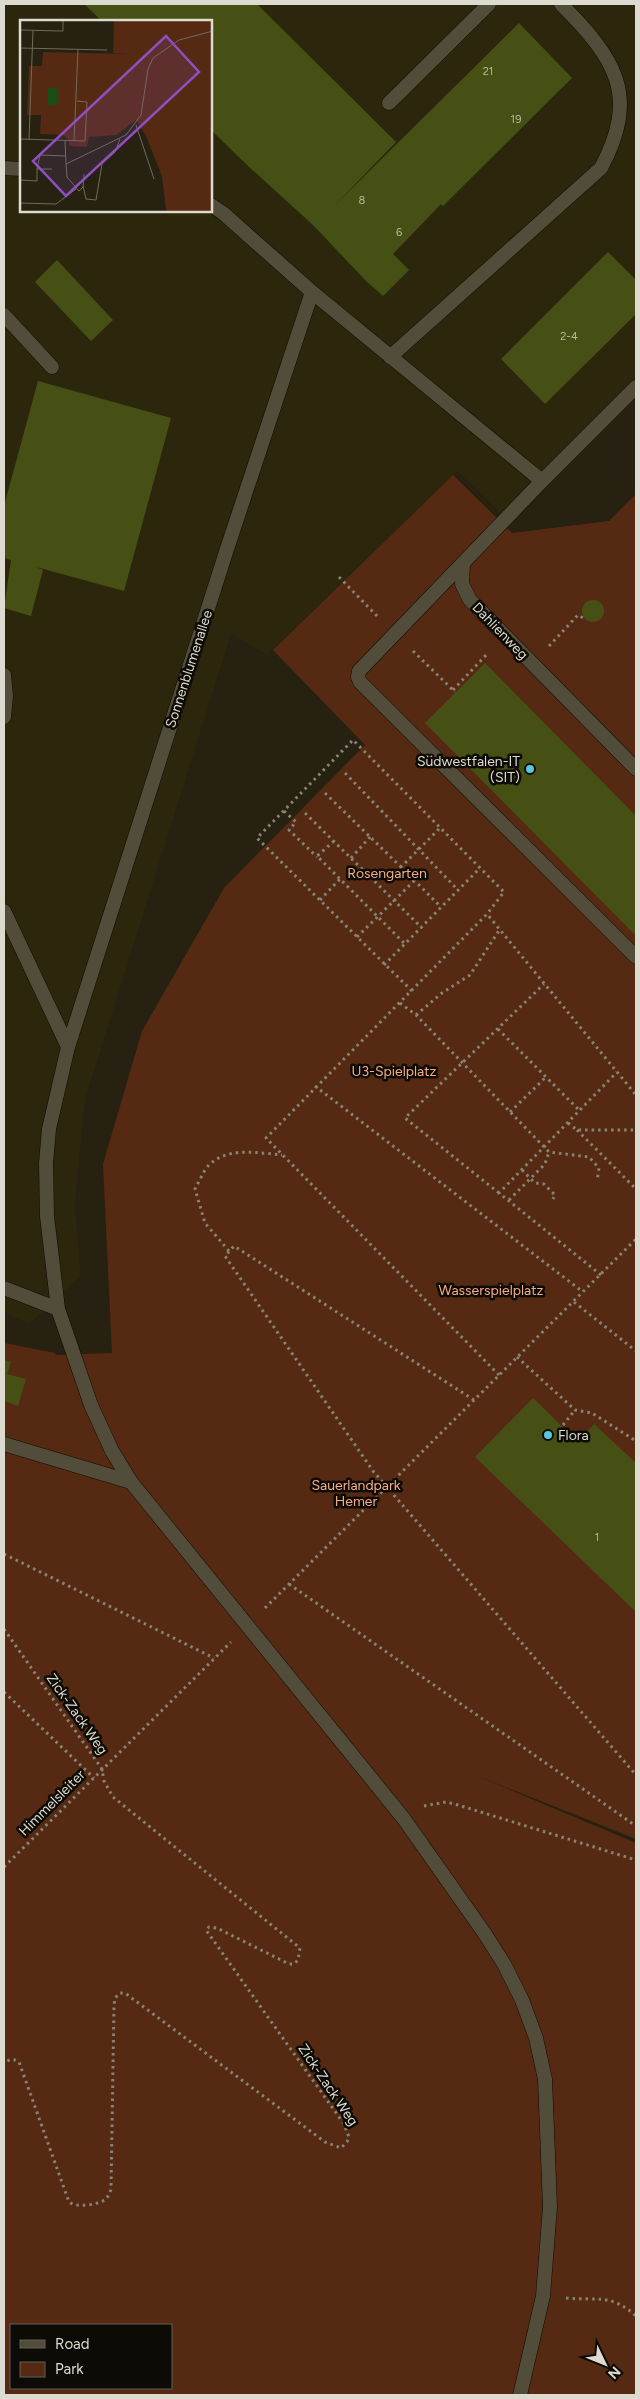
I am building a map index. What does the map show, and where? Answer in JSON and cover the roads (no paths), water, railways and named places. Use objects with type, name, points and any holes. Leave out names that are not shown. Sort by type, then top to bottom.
[{"type":"street","points":[[389,103],[489,4]]},
{"type":"street","points":[[390,357],[601,168],[622,138],[632,106],[630,89],[610,53],[561,4]]},
{"type":"street","points":[[4,168],[20,169]]},
{"type":"street","points":[[212,206],[223,213],[312,292],[542,482]]},
{"type":"street","name":"Sonnenblumenallee","points":[[312,292],[226,552],[68,1047],[49,1129],[46,1163],[47,1216],[58,1309],[94,1412],[112,1451],[131,1482],[404,1819],[504,1964],[522,2000],[536,2038],[545,2079],[549,2135],[550,2207],[543,2296],[520,2395]]},
{"type":"street","points":[[4,315],[52,367]]},
{"type":"street","points":[[636,387],[359,671],[360,682],[636,957]]},
{"type":"street","name":"Dahlienweg","points":[[463,564],[462,584],[470,600],[636,769]]},
{"type":"street","points":[[4,675],[6,696],[4,717]]},
{"type":"street","points":[[4,912],[68,1047]]},
{"type":"street","points":[[4,1288],[58,1309]]},
{"type":"street","points":[[4,1444],[131,1482]]},
{"type":"place","name":"Südwestfalen-IT (SIT)","points":[[530,769]]},
{"type":"place","name":"Flora","points":[[548,1435]]},
{"type":"park label","name":"Rosengarten","points":[[387,873]]},
{"type":"park label","name":"U3-Spielplatz","points":[[394,1071]]},
{"type":"park label","name":"Wasserspielplatz","points":[[491,1290]]},
{"type":"park label","name":"Sauerlandpark Hemer","points":[[356,1494]]}]
